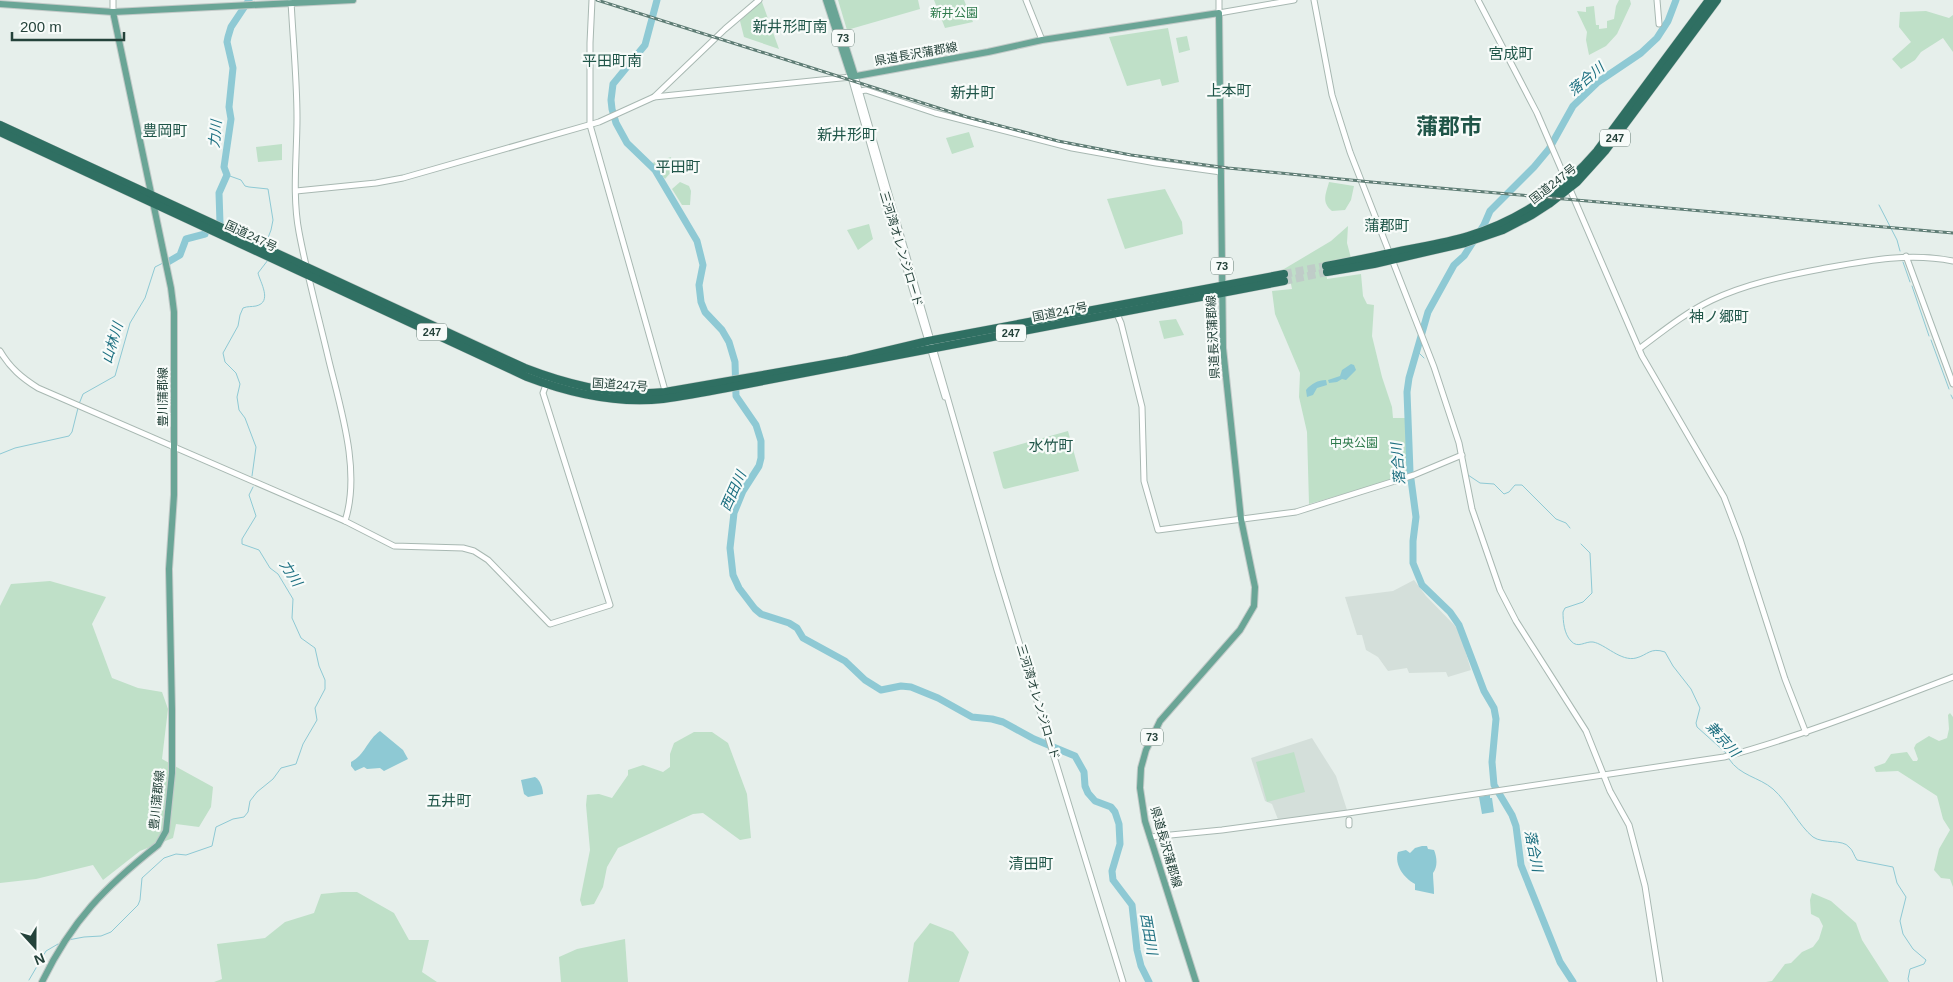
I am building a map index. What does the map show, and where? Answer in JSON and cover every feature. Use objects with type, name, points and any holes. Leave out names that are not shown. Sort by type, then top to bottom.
[{"type":"highway","name":"国道247号","points":[[1467,240],[1528,209],[1568,184],[1597,151],[1709,0]]},
{"type":"highway","name":"国道247号","points":[[1326,269],[1467,240],[1480,239],[1532,215],[1605,151],[1717,0]]},
{"type":"highway","name":"国道247号","points":[[0,125],[308,271],[471,352],[547,381],[611,398],[666,395],[728,385],[848,360],[1284,277]]},
{"type":"highway","name":"国道247号","points":[[0,132],[151,198]]},
{"type":"main road","points":[[0,4],[113,12],[353,0]]},
{"type":"main road","name":"73","points":[[826,0],[853,77]]},
{"type":"main road","name":"73","points":[[831,0],[853,77]]},
{"type":"main road","name":"豊川蒲郡線","points":[[42,982],[58,949],[80,917],[115,880],[158,845],[166,831],[172,741],[169,569],[173,523],[174,312],[171,288],[113,12]]},
{"type":"main road","name":"県道長沢蒲郡線","points":[[853,77],[1042,40],[1219,13],[1223,348],[1241,519],[1255,587],[1254,606],[1240,630],[1160,721],[1152,735],[1141,768],[1140,788],[1142,810],[1196,982]]},
{"type":"street","points":[[113,0],[113,12]]},
{"type":"street","points":[[592,0],[590,125],[666,395]]},
{"type":"street","points":[[296,191],[376,183],[402,178],[610,118],[654,96],[725,29],[759,0]]},
{"type":"street","points":[[1026,0],[1042,40]]},
{"type":"street","points":[[1219,0],[1219,13],[1294,0]]},
{"type":"street","points":[[1314,0],[1332,95],[1350,152],[1434,367],[1462,455],[1472,509],[1500,590],[1516,621],[1578,716],[1605,774],[1610,791],[1629,825],[1645,886],[1660,982]]},
{"type":"street","points":[[1478,0],[1523,82],[1649,370],[1728,504],[1785,679],[1806,733]]},
{"type":"street","points":[[1657,0],[1659,24]]},
{"type":"street","points":[[291,2],[297,116],[296,191],[299,231],[339,402],[348,449],[351,479],[350,508],[345,521]]},
{"type":"street","points":[[654,96],[853,77]]},
{"type":"street","name":"三河湾オレンジロード","points":[[853,77],[860,91],[953,421],[1123,982]]},
{"type":"street","name":"三河湾オレンジロード","points":[[853,77],[895,232],[931,345]]},
{"type":"street","points":[[860,91],[866,90],[935,113],[1072,148],[1221,172]]},
{"type":"street","points":[[1639,348],[1690,312],[1725,295],[1771,279],[1880,258],[1906,256],[1953,261]]},
{"type":"street","points":[[1906,256],[1953,384]]},
{"type":"street","points":[[1116,310],[1142,407],[1144,481],[1158,530],[1296,512],[1407,478],[1462,455]]},
{"type":"street","points":[[0,351],[8,365],[23,379],[38,388],[345,521],[394,546],[474,550],[488,560],[550,624],[610,605],[553,428],[544,393],[547,381]]},
{"type":"street","points":[[1150,837],[1277,822],[1727,756],[1806,733],[1953,677]]},
{"type":"shaded area","points":[[1414,580],[1426,596],[1459,630],[1471,670],[1448,677],[1446,672],[1409,673],[1407,668],[1388,671],[1378,657],[1366,650],[1362,635],[1357,635],[1345,597],[1393,591]]},
{"type":"shaded area","points":[[1312,738],[1336,776],[1348,813],[1279,822],[1272,804],[1265,801],[1251,758]]},
{"type":"green space","points":[[838,0],[918,0],[920,9],[847,30]]},
{"type":"green space","name":"新井公園","points":[[934,0],[964,0],[973,22],[945,28]]},
{"type":"green space","points":[[1619,0],[1630,0],[1631,4],[1617,34],[1606,46],[1589,55],[1586,40],[1587,32],[1577,11],[1586,12],[1586,7],[1594,6],[1596,25],[1599,25],[1599,29],[1607,28],[1607,21],[1614,19]]},
{"type":"green space","points":[[762,2],[779,49],[744,37],[740,21]]},
{"type":"green space","points":[[1926,11],[1949,18],[1953,15],[1953,52],[1943,38],[1921,52],[1915,60],[1901,69],[1892,59],[1911,42],[1899,27],[1900,12]]},
{"type":"green space","points":[[1168,28],[1179,82],[1162,86],[1160,79],[1127,86],[1109,37]]},
{"type":"green space","points":[[1187,36],[1190,50],[1179,53],[1176,38]]},
{"type":"green space","points":[[969,132],[974,147],[952,154],[946,138]]},
{"type":"green space","points":[[282,144],[282,160],[258,162],[256,147]]},
{"type":"green space","points":[[671,157],[672,171],[665,179],[652,163]]},
{"type":"green space","points":[[680,182],[689,186],[691,191],[690,205],[682,205],[672,189]]},
{"type":"green space","points":[[1329,182],[1354,186],[1351,200],[1345,210],[1332,211],[1326,204],[1325,198]]},
{"type":"green space","points":[[1165,189],[1182,222],[1183,234],[1125,249],[1107,199]]},
{"type":"green space","points":[[869,224],[873,239],[858,250],[847,230]]},
{"type":"green space","name":"中央公園","points":[[1348,226],[1347,243],[1351,258],[1325,263],[1327,279],[1361,274],[1363,296],[1367,304],[1374,305],[1372,336],[1392,407],[1393,418],[1405,418],[1408,422],[1409,475],[1309,504],[1307,432],[1299,397],[1300,373],[1275,314],[1272,291],[1292,289],[1288,270],[1279,272],[1331,241]]},
{"type":"green space","points":[[1176,319],[1184,335],[1164,339],[1159,321]]},
{"type":"green space","points":[[1068,431],[1079,471],[1003,488],[993,452]]},
{"type":"green space","points":[[50,581],[106,597],[92,624],[112,678],[138,688],[162,692],[168,709],[162,759],[213,787],[211,807],[199,827],[176,824],[173,838],[140,851],[103,880],[93,865],[36,879],[0,883],[0,606],[11,584]]},
{"type":"green space","points":[[1950,713],[1953,717],[1953,887],[1950,879],[1941,878],[1934,870],[1939,849],[1950,830],[1943,819],[1937,796],[1898,771],[1876,772],[1874,767],[1885,763],[1891,754],[1907,752],[1913,761],[1917,761],[1914,748],[1916,744],[1929,736],[1939,741],[1947,738],[1949,729],[1948,715]]},
{"type":"green space","points":[[694,732],[712,732],[728,743],[747,794],[751,838],[740,840],[703,813],[693,814],[618,848],[607,867],[603,887],[594,904],[582,906],[580,900],[590,850],[586,805],[587,795],[599,794],[612,798],[628,775],[628,770],[643,765],[663,772],[670,767],[670,754],[674,743]]},
{"type":"green space","points":[[1294,752],[1305,792],[1267,802],[1256,762]]},
{"type":"green space","points":[[357,892],[394,913],[409,940],[429,940],[422,972],[437,982],[214,982],[222,979],[217,944],[265,938],[285,922],[314,913],[321,894]]},
{"type":"green space","points":[[1812,893],[1831,901],[1856,923],[1862,940],[1889,982],[1766,982],[1772,981],[1785,964],[1791,963],[1802,952],[1813,947],[1819,939],[1823,926],[1819,918],[1811,914],[1810,900]]},
{"type":"green space","points":[[930,923],[953,932],[969,952],[959,982],[908,982],[914,943]]},
{"type":"green space","points":[[625,939],[628,982],[561,982],[559,957],[577,949]]},
{"type":"water","points":[[1351,364],[1354,365],[1356,370],[1346,380],[1342,379],[1329,383],[1328,380],[1340,376],[1342,370]]},
{"type":"water","points":[[1326,380],[1327,385],[1317,388],[1313,395],[1307,397],[1306,390],[1310,386]]},
{"type":"water","points":[[380,731],[403,750],[408,759],[384,771],[380,768],[367,769],[364,767],[355,771],[351,766],[351,762],[360,755]]},
{"type":"water","points":[[535,777],[541,784],[543,794],[528,797],[524,794],[521,780]]},
{"type":"water","points":[[1490,795],[1494,812],[1482,814],[1479,797]]},
{"type":"water","points":[[1427,846],[1428,849],[1434,850],[1436,856],[1435,871],[1433,873],[1434,894],[1415,890],[1415,884],[1404,875],[1397,862],[1398,852],[1406,850],[1410,853],[1415,848]]},
{"type":"waterway","name":"力川","points":[[220,223],[219,193],[227,175],[224,167],[231,119],[229,107],[233,68],[227,42],[231,27],[249,0]]},
{"type":"waterway","name":"西田川","points":[[657,0],[645,45],[613,84],[612,109],[616,123],[627,143],[655,170],[697,241],[703,265],[699,285],[701,302],[705,312],[722,330],[729,342],[735,362],[736,396],[756,425],[761,441],[759,466],[743,491],[734,513],[730,548],[733,575],[739,588],[761,614],[789,623],[797,628],[803,638],[845,661],[865,680],[881,690],[901,686],[911,687],[938,698],[972,717],[1003,722],[1034,739],[1075,756],[1084,772],[1085,786],[1088,793],[1095,801],[1111,807],[1119,824],[1120,844],[1112,871],[1113,880],[1132,905],[1137,950],[1141,966],[1149,982]]},
{"type":"waterway","name":"落合川","points":[[1573,982],[1560,962],[1521,865],[1516,826],[1512,815],[1494,785],[1492,762],[1496,719],[1494,708],[1484,691],[1459,625],[1450,612],[1422,585],[1413,563],[1416,517],[1410,472],[1407,392],[1409,378],[1428,312],[1454,265],[1464,256],[1484,225],[1490,211],[1534,167],[1549,149],[1573,106],[1598,82],[1641,53],[1657,38],[1668,21],[1676,0]]},
{"type":"waterway","name":"力川","points":[[227,175],[241,180],[245,186],[268,189],[273,220],[266,243]]},
{"type":"waterway","points":[[1879,205],[1897,240],[1900,251]]},
{"type":"waterway","name":"山林川","points":[[168,262],[180,255],[186,239],[205,234]]},
{"type":"waterway","name":"力川","points":[[252,476],[256,447],[245,418],[239,410],[237,397],[240,384],[236,373],[225,362],[223,353],[238,326],[243,308],[256,306],[264,300],[264,291],[258,273],[268,260]]},
{"type":"waterway","points":[[1903,262],[1910,282]]},
{"type":"waterway","name":"山林川","points":[[79,404],[83,394],[115,376],[130,323],[145,298],[155,267],[163,263]]},
{"type":"waterway","points":[[1912,286],[1929,336]]},
{"type":"waterway","points":[[1931,340],[1949,389]]},
{"type":"waterway","name":"兼京川","points":[[1416,350],[1424,358]]},
{"type":"waterway","points":[[1951,395],[1953,399]]},
{"type":"waterway","name":"山林川","points":[[0,454],[15,448],[69,436],[72,432],[78,408]]},
{"type":"waterway","name":"兼京川","points":[[1468,475],[1480,483],[1494,484],[1504,494],[1509,492],[1515,485],[1522,485],[1556,519],[1566,523],[1570,528]]},
{"type":"waterway","points":[[68,940],[101,936],[111,932],[138,905],[142,878],[164,858],[176,854],[186,855],[212,846],[216,827],[233,819],[244,817],[248,812],[250,801],[257,792],[273,779],[281,768],[296,764],[303,744],[317,720],[315,708],[325,689],[325,680],[319,666],[315,648],[301,638],[292,618],[293,599],[278,574],[270,568],[259,550],[242,544],[242,539],[256,516],[249,495],[253,487]]},
{"type":"waterway","name":"兼京川","points":[[1581,544],[1590,553],[1592,593],[1583,602],[1565,608],[1563,612],[1565,631],[1569,638],[1576,644],[1598,643],[1630,659],[1656,650],[1665,652],[1673,666],[1691,689],[1700,708],[1696,723],[1697,727],[1726,753]]},
{"type":"waterway","name":"兼京川","points":[[1729,759],[1733,765],[1744,773],[1773,789],[1813,837],[1846,845],[1852,850],[1857,860],[1893,867],[1897,883],[1906,897],[1900,921],[1903,934],[1913,949],[1926,960],[1924,964],[1910,969],[1909,982]]},
{"type":"waterway","points":[[29,980],[46,951],[58,944]]},
{"type":"tunnel","points":[[1284,274],[1326,266]]},
{"type":"tunnel","points":[[1284,281],[1327,272]]},
{"type":"railway","points":[[597,0],[967,117],[1058,141],[1131,155],[1228,168],[1371,182],[1953,233]]},
{"type":"district","name":"新井形町南","points":[[790,26]]},
{"type":"district","name":"宮成町","points":[[1511,53]]},
{"type":"district","name":"平田町南","points":[[612,60]]},
{"type":"district","name":"上本町","points":[[1229,90]]},
{"type":"district","name":"新井町","points":[[973,92]]},
{"type":"district","name":"蒲郡市","points":[[1449,126]]},
{"type":"district","name":"豊岡町","points":[[165,130]]},
{"type":"district","name":"新井形町","points":[[847,134]]},
{"type":"district","name":"平田町","points":[[678,166]]},
{"type":"district","name":"蒲郡町","points":[[1387,225]]},
{"type":"district","name":"神ノ郷町","points":[[1719,316]]},
{"type":"district","name":"水竹町","points":[[1051,445]]},
{"type":"district","name":"五井町","points":[[449,800]]},
{"type":"district","name":"清田町","points":[[1031,863]]}]
